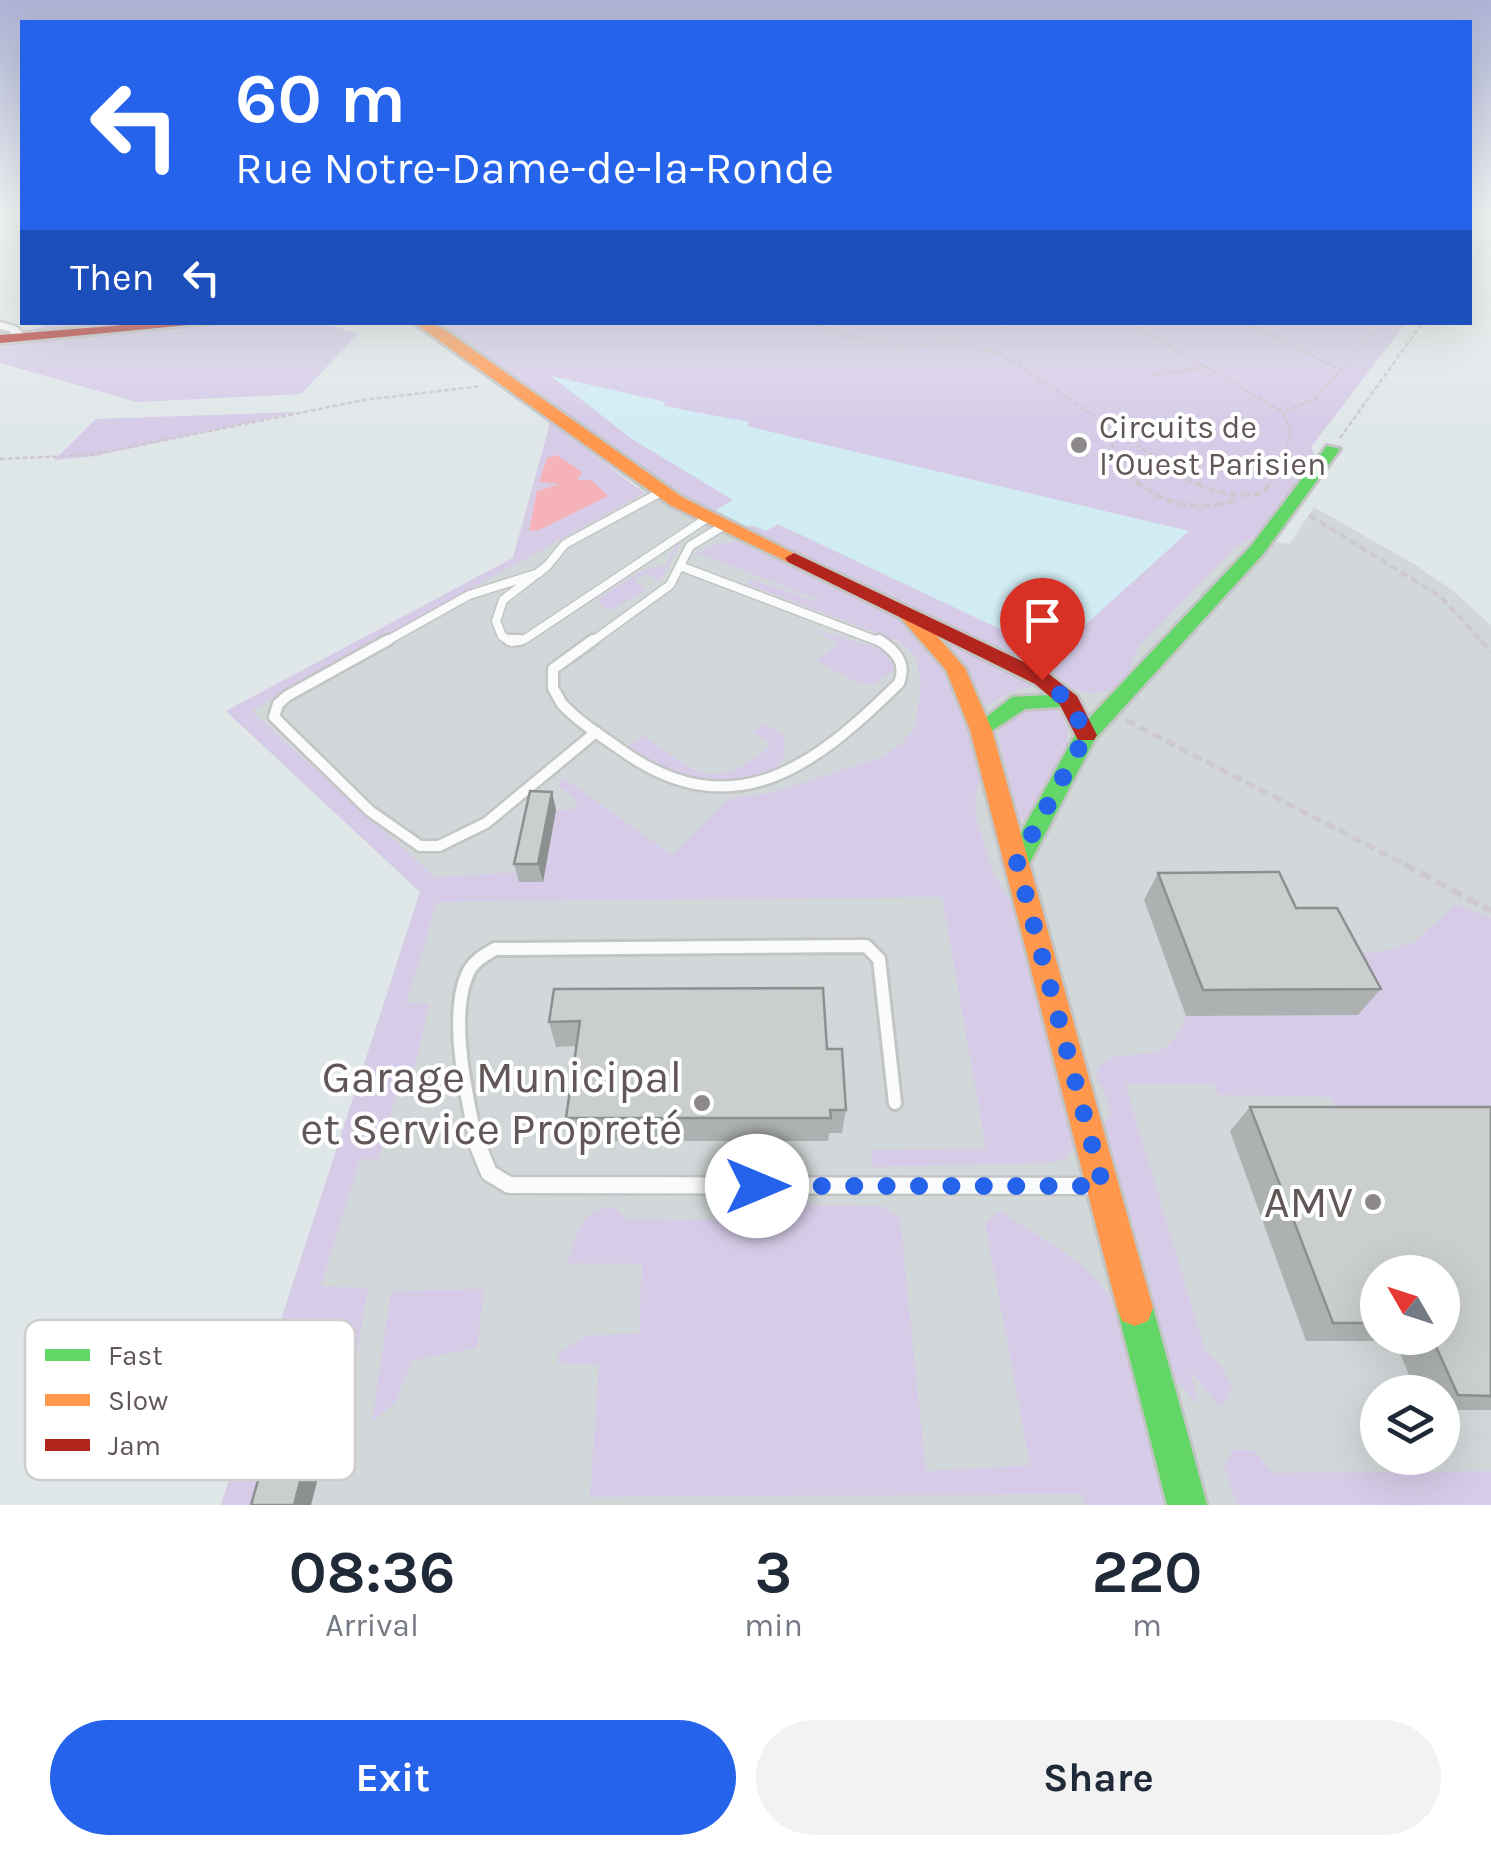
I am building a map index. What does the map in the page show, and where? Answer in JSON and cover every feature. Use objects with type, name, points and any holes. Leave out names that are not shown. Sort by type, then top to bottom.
[{"type":"main road","points":[[6,333],[157,325]]},
{"type":"main road","points":[[424,325],[661,492],[715,522],[1020,668],[1069,701],[1086,735]]},
{"type":"main road","points":[[1017,862],[1086,735],[1257,550],[1294,506],[1332,450]]},
{"type":"main road","points":[[910,617],[950,655],[965,681],[981,730],[1188,1505]]},
{"type":"main road","points":[[981,730],[1018,700],[1036,697],[1069,701]]},
{"type":"lane","points":[[661,492],[565,544],[538,574],[500,604],[497,627],[509,642],[525,639],[715,522]]},
{"type":"lane","points":[[680,566],[879,640],[898,655],[902,678],[804,765],[784,778],[749,788],[711,788],[669,779],[596,732],[559,702],[552,684],[553,670],[664,590],[690,546],[715,522]]},
{"type":"lane","points":[[538,574],[456,602],[287,696],[278,704],[274,717],[398,834],[429,847],[442,847],[470,835],[596,732]]},
{"type":"lane","points":[[895,1103],[879,959],[866,946],[502,948],[488,950],[470,966],[458,1022],[462,1054],[484,1164],[492,1175],[509,1184],[1103,1186]]},
{"type":"path","points":[[815,325],[834,333],[905,347],[953,342],[1004,355],[1199,488],[1245,497]]},
{"type":"path","points":[[1001,325],[1005,328]]},
{"type":"path","points":[[1103,420],[1106,445],[1116,464],[1149,492],[1180,504],[1205,508],[1263,492],[1284,458],[1294,430],[1281,410],[1133,325]]},
{"type":"path","points":[[1252,325],[1341,370]]},
{"type":"path","points":[[1281,410],[1316,400],[1373,325]]},
{"type":"path","points":[[1332,450],[1421,325]]},
{"type":"path","points":[[1152,375],[1207,367]]},
{"type":"path","points":[[0,460],[90,454],[364,400],[509,382]]},
{"type":"path","points":[[1294,506],[1441,598],[1491,652]]},
{"type":"path","points":[[1108,711],[1303,808],[1491,911]]},
{"type":"shaded area","points":[[46,325],[329,325],[358,334],[301,394],[137,402],[0,363],[0,341]]},
{"type":"shaded area","name":"Circuits de l’Ouest Parisien","points":[[429,325],[1404,325],[1311,447],[1316,458],[1259,534],[1234,548],[1139,647],[1126,679],[1114,690],[1091,694],[1064,686],[746,527],[777,524],[1053,654],[1187,531],[900,465],[554,377],[632,439],[734,500],[714,511],[673,490]]},
{"type":"shaded area","points":[[551,376],[666,402],[663,406],[750,422],[746,426],[900,465],[1189,531],[1290,544],[1314,507],[1417,566],[1491,625],[1491,1505],[221,1505],[229,1480],[355,1480],[355,1320],[281,1320],[420,892],[226,711],[513,558],[549,427],[635,490],[653,479],[733,501]]},
{"type":"shaded area","points":[[298,412],[95,456],[54,460],[96,419]]},
{"type":"shaded area","points":[[548,420],[644,493],[251,711],[435,877],[521,872],[556,810],[573,810],[577,801],[558,785],[564,778],[672,855],[727,799],[775,792],[882,757],[901,744],[915,727],[921,683],[916,657],[900,642],[747,584],[751,579],[818,599],[697,553],[717,543],[738,542],[882,610],[905,624],[960,683],[981,777],[975,797],[976,817],[994,875],[1013,903],[1076,1144],[1065,1159],[1047,1163],[872,1167],[871,1150],[986,1149],[942,897],[437,902],[407,1002],[429,1004],[409,1095],[396,1095],[379,1159],[360,1159],[321,1286],[368,1288],[355,1364],[355,1320],[281,1320],[420,892],[226,711],[513,558]]},
{"type":"shaded area","points":[[557,455],[582,472],[577,480],[591,480],[608,496],[539,530],[529,531],[537,491],[560,484],[539,482],[547,458]]},
{"type":"shaded area","points":[[681,541],[660,582],[646,574],[635,581],[646,590],[609,611],[596,600],[642,571],[666,565],[676,543]]},
{"type":"shaded area","points":[[813,629],[878,648],[891,658],[894,671],[874,684],[860,684],[816,661],[839,643]]},
{"type":"shaded area","points":[[953,643],[1035,686],[1012,692],[984,707],[948,647]]},
{"type":"shaded area","points":[[1054,708],[1064,719],[1068,732],[1066,747],[1043,793],[1027,818],[1019,822],[998,734],[1021,709]]},
{"type":"shaded area","points":[[764,723],[783,735],[784,752],[778,765],[750,780],[712,783],[681,778],[627,747],[643,736],[694,769],[720,774],[734,770],[772,744],[753,732]]},
{"type":"shaded area","points":[[1455,904],[1491,917],[1491,1131],[1346,1131],[1331,1097],[1219,1095],[1214,1084],[1125,1084],[1205,1350],[1221,1365],[1232,1386],[1225,1404],[1218,1406],[1190,1370],[1199,1406],[1175,1379],[1104,1125],[1111,1114],[1104,1089],[1097,1083],[1097,1069],[1118,1056],[1155,1052],[1167,1046],[1186,1016],[1357,1015],[1328,956],[1386,951],[1415,942]]},
{"type":"shaded area","points":[[774,1205],[883,1206],[900,1218],[926,1471],[1030,1465],[985,1223],[1000,1211],[1080,1264],[1106,1291],[1114,1306],[1166,1505],[1084,1505],[1081,1494],[590,1497],[599,1365],[557,1363],[559,1353],[587,1335],[639,1334],[642,1264],[568,1263],[581,1225],[594,1212],[615,1207],[626,1219],[750,1220]]},
{"type":"shaded area","points":[[484,1289],[477,1348],[413,1360],[395,1403],[372,1422],[391,1291]]},
{"type":"shaded area","points":[[1232,1450],[1254,1450],[1273,1473],[1460,1475],[1460,1471],[1491,1471],[1491,1505],[1237,1505],[1224,1465]]},
{"type":"shaded area","points":[[229,1480],[277,1480],[270,1505],[221,1505]]},
{"type":"sand","points":[[551,376],[1189,531],[1053,654],[778,524],[766,531],[746,527],[714,511],[733,500],[632,439]]},
{"type":"building","points":[[530,791],[552,792],[538,864],[514,864]]},
{"type":"building","points":[[1279,872],[1296,908],[1337,908],[1381,989],[1203,990],[1158,873]]},
{"type":"building","name":"Garage Municipal et Service Propreté","points":[[823,988],[827,1049],[842,1049],[846,1110],[830,1110],[831,1118],[566,1118],[580,1021],[549,1022],[554,989]]},
{"type":"building","name":"AMV","points":[[1250,1107],[1491,1107],[1491,1396],[1460,1395],[1460,1375],[1449,1375],[1440,1355],[1460,1355],[1460,1255],[1360,1255],[1360,1323],[1333,1323]]},
{"type":"building","points":[[258,1480],[300,1480],[294,1505],[251,1505]]},
{"type":"traffic: fast","points":[[1017,863],[1086,735],[1257,550],[1332,449]]},
{"type":"traffic: fast","points":[[981,730],[1020,702],[1067,701]]},
{"type":"traffic: fast","points":[[1135,1308],[1187,1505]]},
{"type":"traffic: slow","points":[[425,325],[676,501],[794,558]]},
{"type":"traffic: slow","points":[[910,617],[955,668],[981,730],[1135,1308]]},
{"type":"traffic: jam","points":[[0,339],[176,325]]},
{"type":"traffic: jam","points":[[794,558],[1042,679],[1069,701],[1086,735]]},
{"type":"place","name":"Circuits de l’Ouest Parisien","points":[[1079,445]]},
{"type":"place","name":"Garage Municipal et Service Propreté","points":[[702,1103]]},
{"type":"place","name":"AMV","points":[[1373,1202]]},
{"type":"route","points":[[757,1186],[1103,1186],[1017,862],[1086,735],[1069,701],[1042,680]]}]
